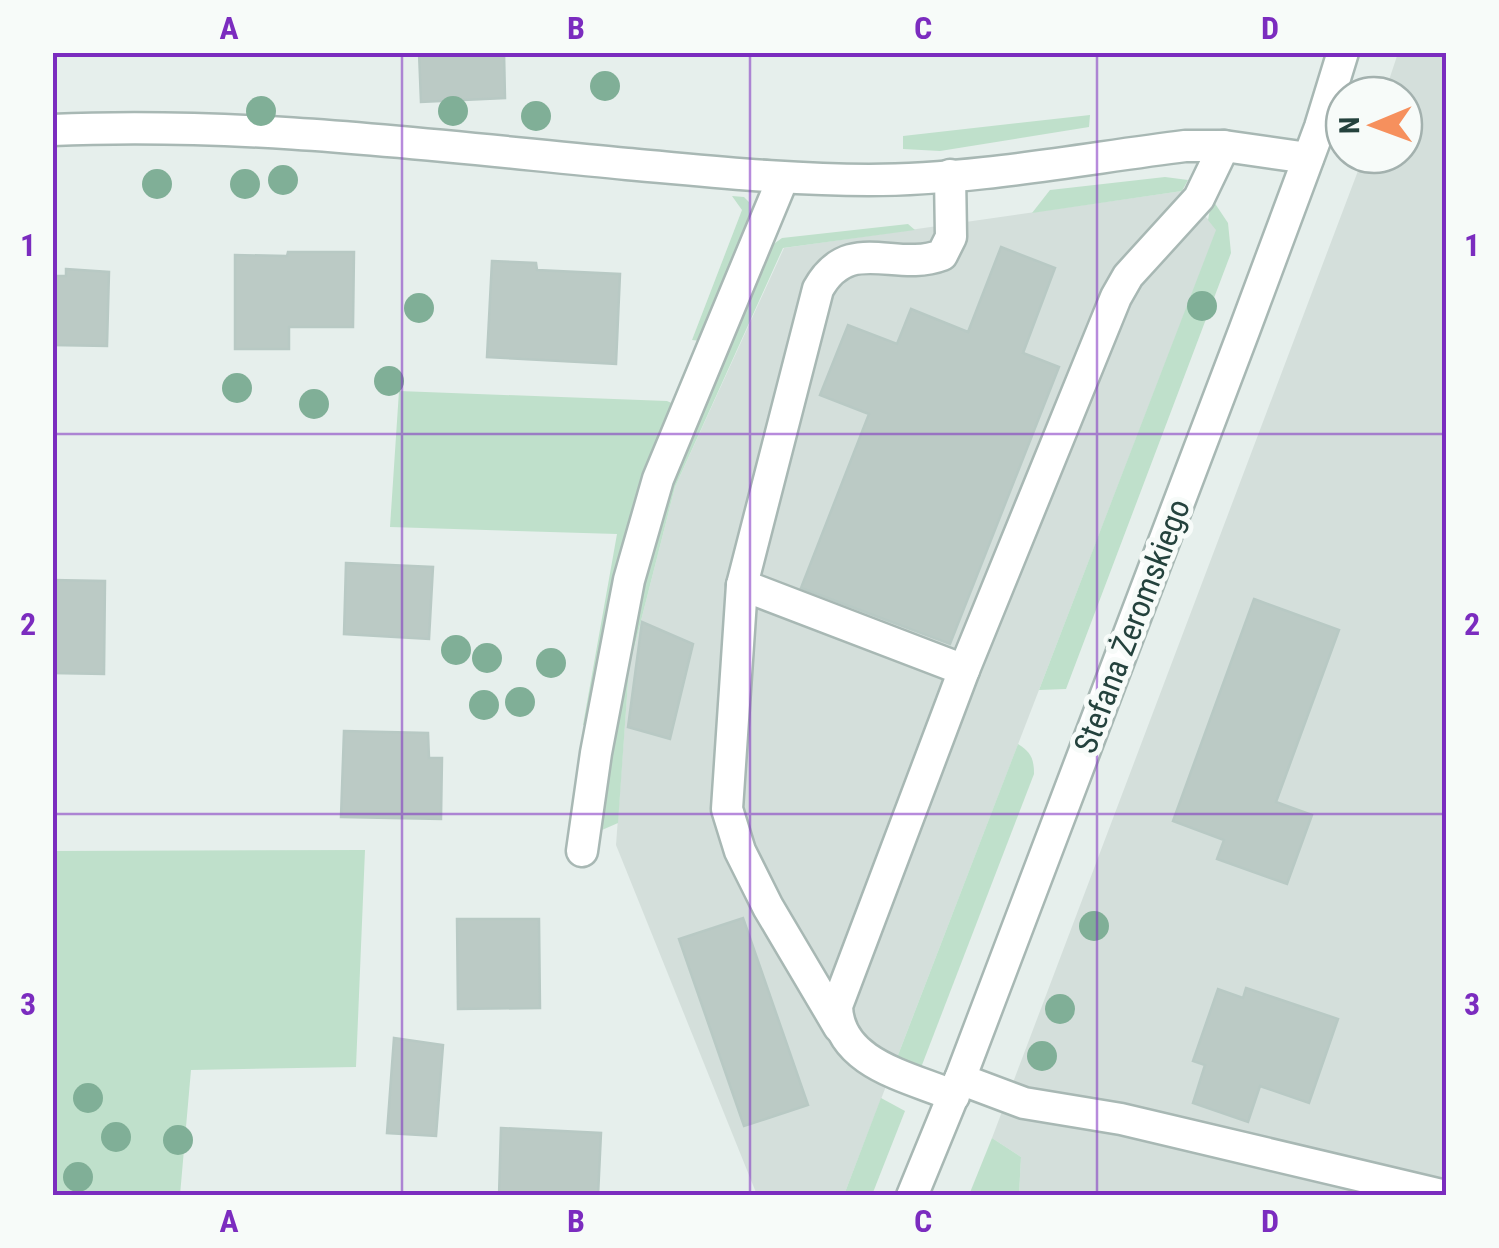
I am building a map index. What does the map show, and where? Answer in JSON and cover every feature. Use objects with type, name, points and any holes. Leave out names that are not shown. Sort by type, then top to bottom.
[{"type":"street","name":"Stefana Żeromskiego","points":[[912,1196],[957,1088],[1308,158],[1344,52]]},
{"type":"street","points":[[52,130],[128,127],[326,137],[784,178],[873,180],[950,176],[1186,146],[1224,146],[1308,158]]},
{"type":"street","points":[[839,1028],[837,1006],[842,988],[964,670],[1116,297],[1128,276],[1199,198],[1224,146]]},
{"type":"street","points":[[950,176],[952,236],[942,255],[923,261],[852,258],[833,269],[818,289],[742,586],[727,809],[740,851],[839,1028],[850,1045],[868,1060],[957,1088],[1121,1119],[1446,1196]]},
{"type":"street","points":[[582,851],[596,754],[630,580],[658,479],[784,178]]},
{"type":"street","points":[[742,586],[964,670]]},
{"type":"shaded area","points":[[1398,53],[1446,53],[1446,1195],[1019,1195],[1021,1157],[992,1138],[1356,175],[1424,175],[1424,75],[1391,75]]},
{"type":"shaded area","points":[[1182,191],[1217,229],[844,1195],[757,1195],[616,845],[629,668],[675,487],[784,248]]},
{"type":"green space","points":[[1090,115],[1089,127],[940,151],[903,149],[903,136]]},
{"type":"green space","points":[[1165,177],[1188,180],[1182,191],[1032,213],[1050,190]]},
{"type":"green space","points":[[732,196],[744,197],[749,202],[749,221],[701,341],[692,340],[742,210]]},
{"type":"green space","points":[[1212,199],[1228,223],[1231,253],[1066,689],[1039,690],[1216,230],[1208,220]]},
{"type":"green space","points":[[908,224],[915,230],[783,248],[675,487],[629,668],[618,823],[602,830],[624,667],[671,484],[768,248],[782,238]]},
{"type":"green space","points":[[399,391],[667,401],[676,405],[590,725],[583,725],[617,534],[390,527]]},
{"type":"green space","points":[[1018,744],[1031,756],[1034,774],[922,1065],[908,1067],[895,1063]]},
{"type":"green space","points":[[365,850],[356,1067],[191,1070],[180,1195],[53,1195],[53,851]]},
{"type":"green space","points":[[881,1098],[905,1111],[872,1195],[844,1195]]},
{"type":"green space","points":[[992,1138],[1021,1157],[1019,1195],[969,1195]]},
{"type":"building","points":[[419,52],[504,52],[505,98],[421,102]]},
{"type":"building","points":[[1001,247],[1055,268],[1023,353],[1059,367],[950,644],[801,588],[869,414],[820,395],[848,325],[897,344],[911,309],[968,332]]},
{"type":"building","points":[[288,252],[354,252],[353,327],[289,327],[289,349],[235,349],[235,255],[287,256]]},
{"type":"building","points":[[492,261],[536,263],[537,270],[620,274],[616,364],[487,357]]},
{"type":"building","points":[[66,269],[109,272],[107,346],[52,345],[52,276],[66,276]]},
{"type":"building","points":[[346,563],[433,567],[429,639],[344,634]]},
{"type":"building","points":[[52,580],[105,581],[104,674],[52,673]]},
{"type":"building","points":[[1254,599],[1339,630],[1276,802],[1312,815],[1287,884],[1217,859],[1224,840],[1173,821]]},
{"type":"building","points":[[642,622],[693,644],[670,739],[628,727]]},
{"type":"building","points":[[344,731],[428,733],[429,758],[442,758],[441,819],[341,817]]},
{"type":"building","points":[[743,918],[808,1105],[744,1126],[679,939]]},
{"type":"building","points":[[457,919],[539,919],[540,1008],[458,1009]]},
{"type":"building","points":[[1246,988],[1338,1019],[1309,1103],[1260,1086],[1248,1122],[1193,1103],[1205,1065],[1193,1061],[1218,989],[1243,998]]},
{"type":"building","points":[[394,1038],[443,1045],[436,1136],[387,1133]]},
{"type":"building","points":[[501,1128],[601,1133],[598,1196],[499,1196]]}]
